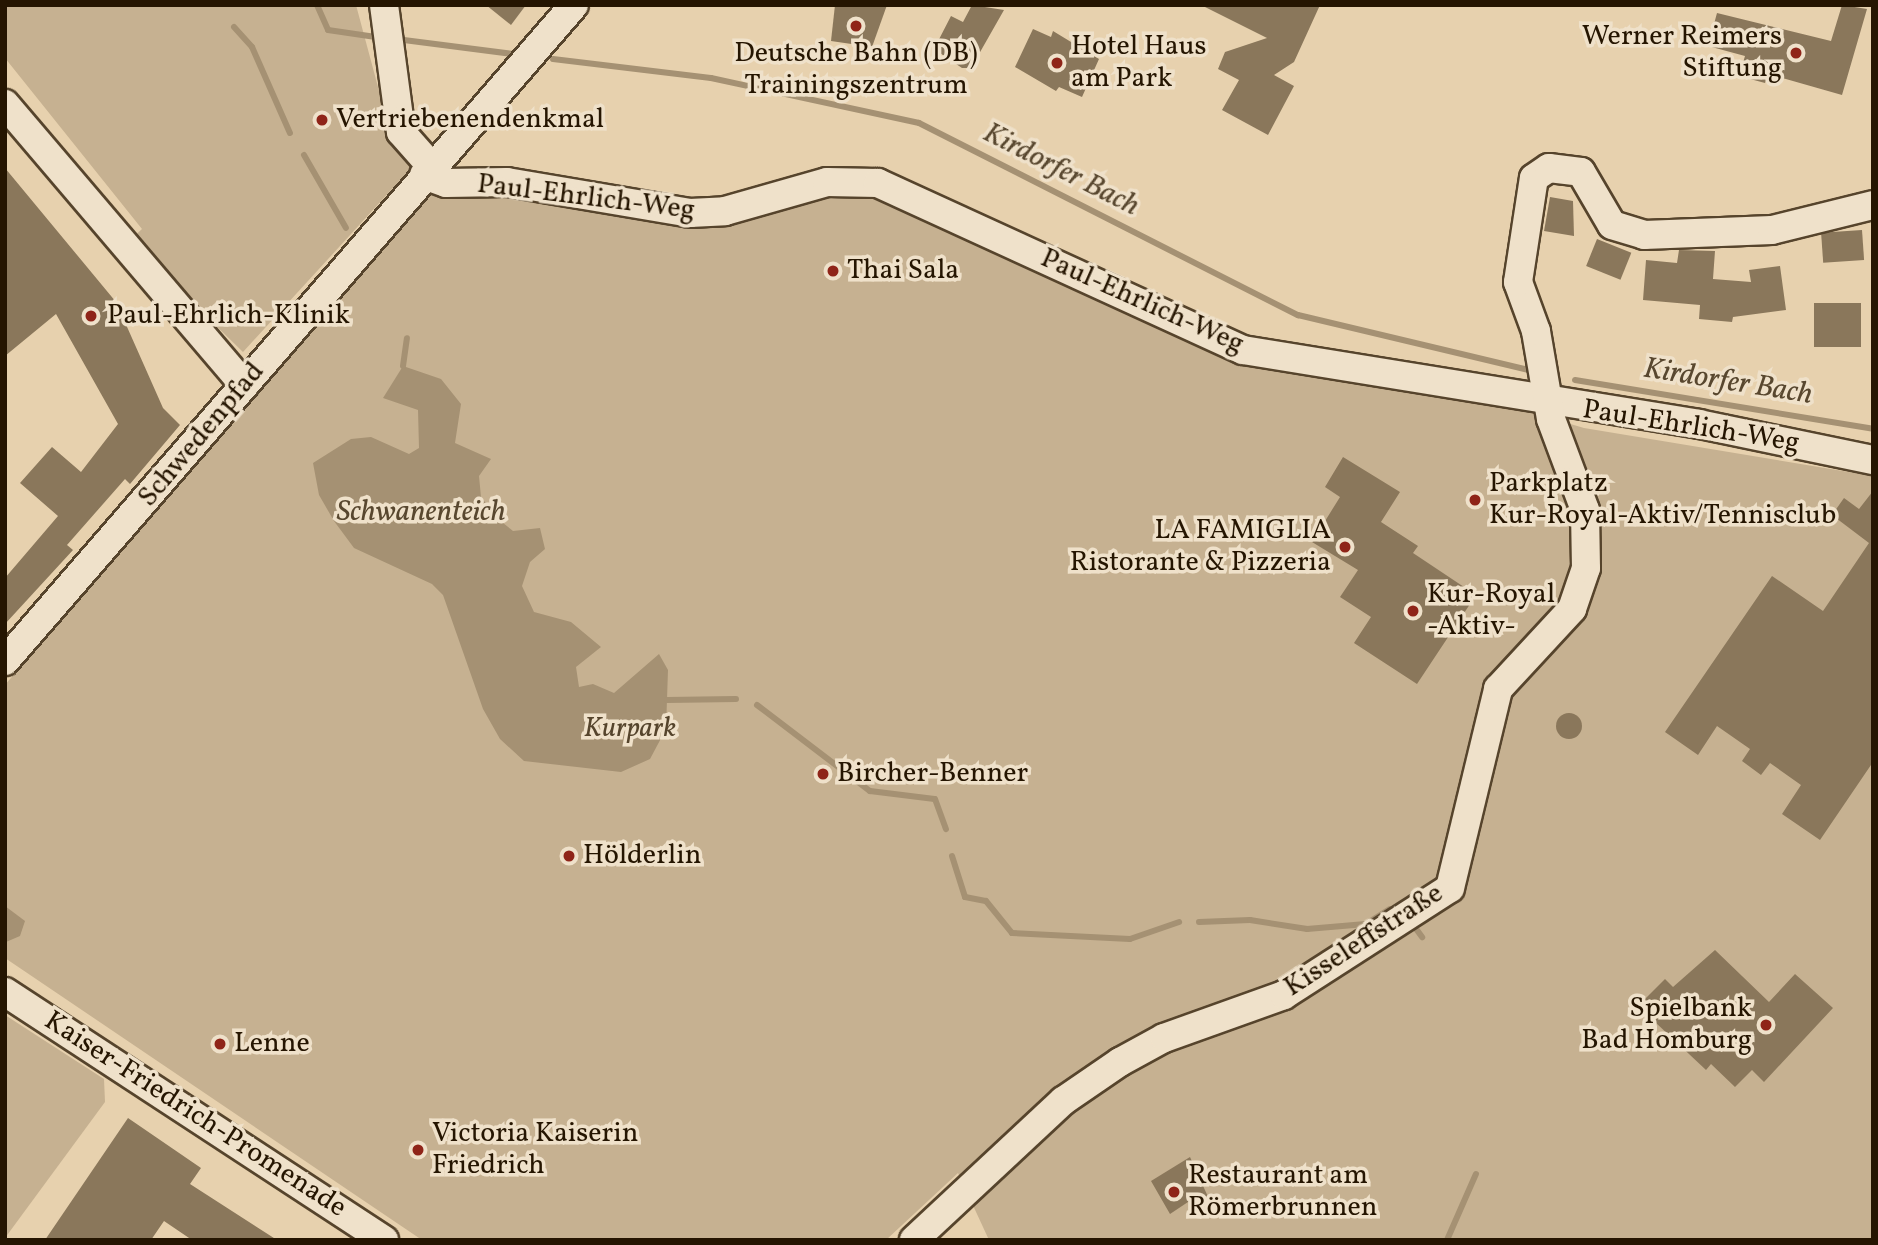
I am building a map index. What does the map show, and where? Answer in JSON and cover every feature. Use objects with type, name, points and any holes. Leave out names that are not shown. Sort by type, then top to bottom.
[{"type":"street","name":"Schwedenpfad","points":[[5,661],[574,5]]},
{"type":"street","points":[[387,28],[401,132],[428,171]]},
{"type":"street","points":[[5,104],[244,384]]},
{"type":"street","name":"Paul-Ehrlich-Weg","points":[[428,171],[446,183],[507,182],[690,213],[751,205],[827,182],[878,183],[1243,350],[1548,404],[1699,424],[1873,460]]},
{"type":"street","name":"Kisseleffstraße","points":[[914,1240],[1063,1101],[1120,1062],[1164,1038],[1284,995],[1446,895],[1459,868],[1498,689],[1514,665],[1563,620],[1584,585],[1585,510],[1548,404],[1517,268],[1531,184],[1542,172],[1581,172],[1612,225],[1644,235],[1772,230],[1873,205]]},
{"type":"street","name":"Kaiser-Friedrich-Promenade","points":[[5,992],[384,1240]]},
{"type":"green space","points":[[5,5],[356,5],[393,143],[415,164],[243,352],[129,241],[142,229],[5,58]]},
{"type":"green space","name":"Kurpark","points":[[862,188],[1242,363],[1506,405],[1584,428],[1873,476],[1873,1240],[989,1240],[958,1173],[886,1240],[422,1240],[5,958],[5,685],[420,192],[595,204],[654,218]]},
{"type":"green space","points":[[5,1015],[104,1079],[105,1102],[5,1238]]},
{"type":"water","name":"Schwanenteich","points":[[403,366],[441,379],[461,404],[455,443],[491,459],[479,476],[481,497],[498,519],[513,531],[540,528],[545,549],[530,562],[522,586],[534,612],[571,622],[601,647],[576,667],[579,687],[593,684],[614,693],[659,654],[668,670],[666,729],[650,759],[621,772],[524,761],[500,739],[483,709],[443,595],[432,584],[354,548],[334,521],[319,495],[313,463],[351,439],[371,437],[409,454],[419,448],[418,410],[383,398]]},
{"type":"water","points":[[5,906],[25,921],[20,936],[6,942]]},
{"type":"building","points":[[486,5],[526,5],[511,25]]},
{"type":"building","name":"Deutsche Bahn (DB) Trainingszentrum","points":[[835,5],[887,5],[872,47],[831,41]]},
{"type":"building","points":[[972,5],[1004,10],[971,68],[962,68],[934,49],[951,16],[963,22]]},
{"type":"building","points":[[1201,5],[1320,5],[1294,62],[1274,75],[1294,86],[1268,135],[1222,110],[1239,80],[1218,69],[1225,52],[1267,38]]},
{"type":"building","name":"Werner Reimers Stiftung","points":[[1842,5],[1867,9],[1842,95],[1768,74],[1765,83],[1739,76],[1745,56],[1708,46],[1717,13],[1831,41]]},
{"type":"building","name":"Hotel Haus am Park","points":[[1033,29],[1051,37],[1053,31],[1099,59],[1082,97],[1059,87],[1056,91],[1015,67]]},
{"type":"building","points":[[5,168],[116,302],[163,408],[180,425],[130,484],[125,479],[67,545],[73,550],[5,624],[5,578],[58,516],[20,483],[52,447],[81,472],[118,424],[56,314],[5,356]]},
{"type":"building","points":[[1550,197],[1573,201],[1574,236],[1544,231]]},
{"type":"building","points":[[1862,230],[1864,260],[1823,263],[1821,233]]},
{"type":"building","points":[[1597,239],[1631,253],[1620,280],[1586,266]]},
{"type":"building","points":[[1679,250],[1715,251],[1713,279],[1751,282],[1749,270],[1780,266],[1786,310],[1733,317],[1732,322],[1699,319],[1700,305],[1643,300],[1646,260],[1677,263]]},
{"type":"building","points":[[1814,303],[1861,303],[1861,347],[1814,347]]},
{"type":"building","name":"Kur-Royal -Aktiv-","points":[[1343,457],[1400,492],[1381,522],[1418,546],[1413,553],[1476,595],[1417,684],[1354,643],[1371,617],[1340,597],[1358,570],[1312,542],[1340,497],[1325,487]]},
{"type":"building","points":[[1873,491],[1873,762],[1820,840],[1782,814],[1801,785],[1770,763],[1761,775],[1742,761],[1750,749],[1717,726],[1698,755],[1665,732],[1772,576],[1823,611],[1869,543],[1832,515],[1844,498],[1859,509]]},
{"type":"building","points":[[1569,713],[1578,717],[1582,726],[1578,735],[1569,739],[1560,735],[1556,726],[1560,717]]},
{"type":"building","name":"Spielbank Bad Homburg","points":[[1715,950],[1769,1002],[1795,974],[1833,1008],[1764,1082],[1752,1070],[1735,1087],[1711,1064],[1706,1070],[1638,1006],[1665,979],[1673,987]]},
{"type":"building","points":[[128,1118],[201,1168],[190,1184],[277,1240],[192,1240],[164,1221],[151,1240],[45,1240]]},
{"type":"building","points":[[1190,1157],[1209,1199],[1193,1209],[1188,1202],[1170,1214],[1151,1181]]},
{"type":"waterway","name":"Kirdorfer Bach","points":[[317,5],[328,30],[382,38]]},
{"type":"waterway","name":"Kirdorfer Bach","points":[[234,27],[252,47],[290,133]]},
{"type":"waterway","name":"Kirdorfer Bach","points":[[396,39],[513,54]]},
{"type":"waterway","name":"Kirdorfer Bach","points":[[553,59],[711,78],[919,123],[1298,315],[1533,371]]},
{"type":"waterway","name":"Kirdorfer Bach","points":[[304,155],[346,228]]},
{"type":"waterway","name":"Kirdorfer Bach","points":[[403,366],[407,338]]},
{"type":"waterway","name":"Kirdorfer Bach","points":[[1575,380],[1873,429]]},
{"type":"waterway","points":[[667,700],[736,699]]},
{"type":"waterway","points":[[757,705],[870,791],[935,799],[946,829]]},
{"type":"waterway","points":[[952,856],[965,897],[986,901],[1012,933],[1130,939],[1179,922]]},
{"type":"waterway","points":[[1199,922],[1250,920],[1307,929],[1366,924],[1390,909]]},
{"type":"waterway","points":[[1414,926],[1422,937]]},
{"type":"waterway","name":"Kirdorfer Bach","points":[[1447,1240],[1476,1174]]},
{"type":"place","name":"Deutsche Bahn (DB) Trainingszentrum","points":[[856,26]]},
{"type":"place","name":"Werner Reimers Stiftung","points":[[1796,53]]},
{"type":"place","name":"Hotel Haus am Park","points":[[1057,63]]},
{"type":"place","name":"Vertriebenendenkmal","points":[[322,120]]},
{"type":"place","name":"Thai Sala","points":[[833,271]]},
{"type":"place","name":"Paul-Ehrlich-Klinik","points":[[91,316]]},
{"type":"place","name":"Parkplatz Kur-Royal-Aktiv/Tennisclub","points":[[1475,500]]},
{"type":"place","name":"LA FAMIGLIA Ristorante & Pizzeria","points":[[1345,547]]},
{"type":"place","name":"Kur-Royal -Aktiv-","points":[[1413,611]]},
{"type":"place","name":"Bircher-Benner","points":[[823,774]]},
{"type":"place","name":"Hölderlin","points":[[569,856]]},
{"type":"place","name":"Spielbank Bad Homburg","points":[[1766,1025]]},
{"type":"place","name":"Lenne","points":[[220,1044]]},
{"type":"place","name":"Victoria Kaiserin Friedrich","points":[[418,1150]]},
{"type":"place","name":"Restaurant am Römerbrunnen","points":[[1174,1192]]}]
